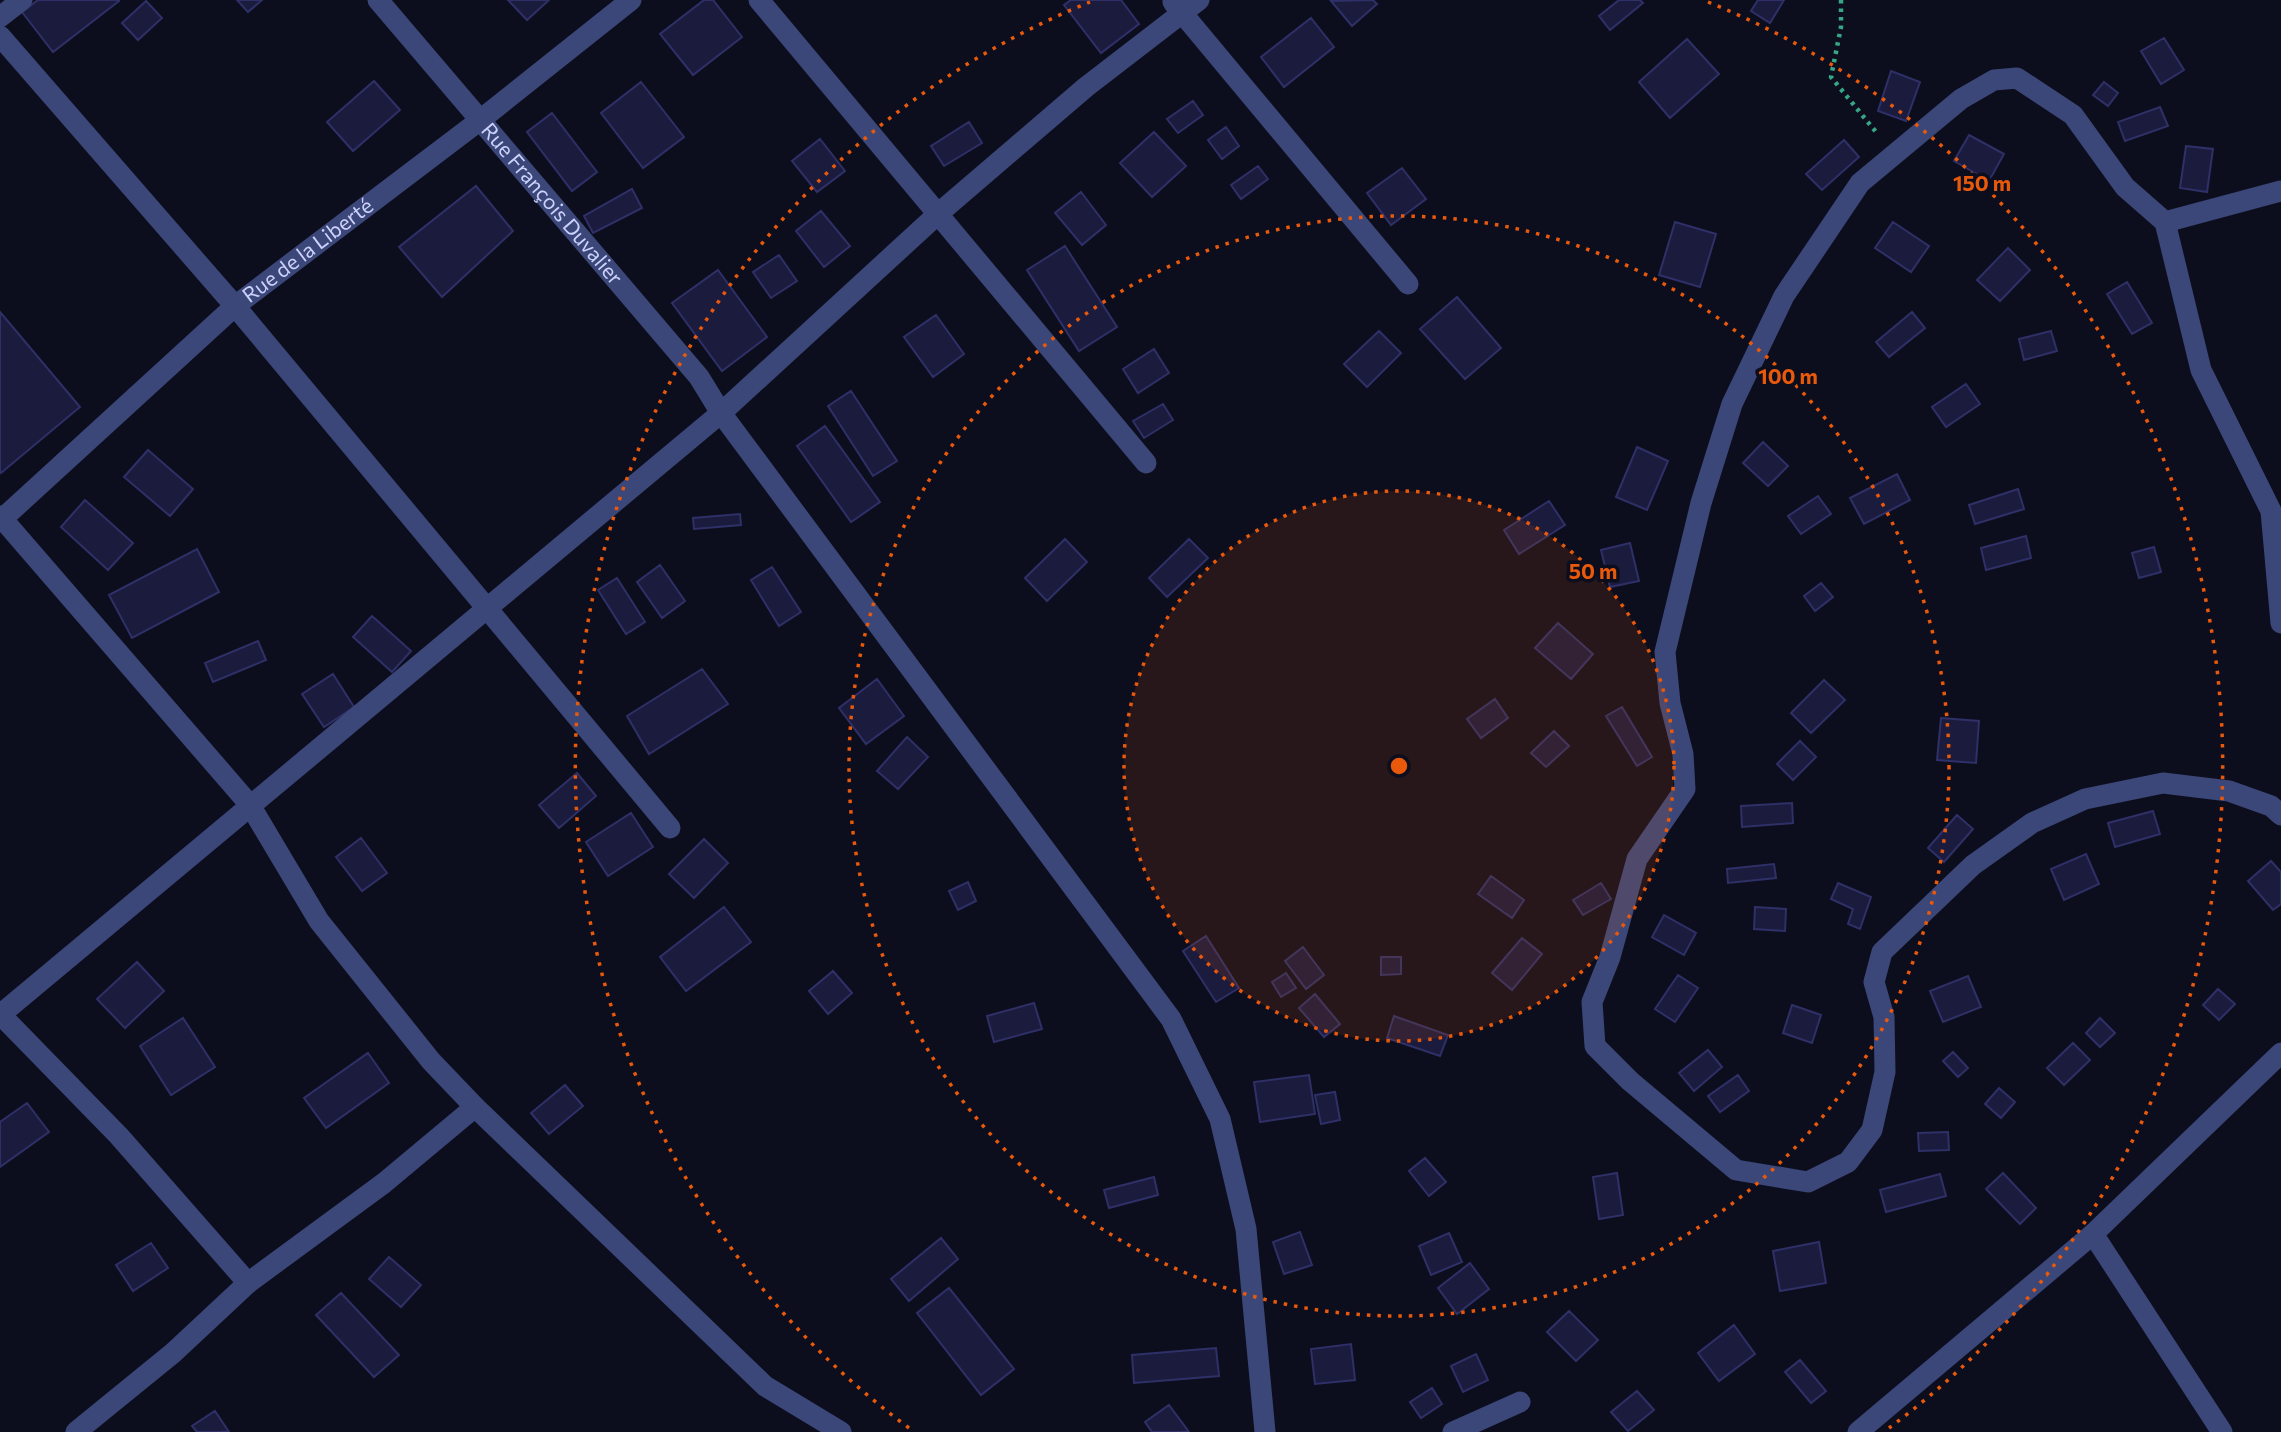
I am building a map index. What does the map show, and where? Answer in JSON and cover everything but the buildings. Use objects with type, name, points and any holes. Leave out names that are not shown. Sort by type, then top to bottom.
[{"type":"street","points":[[0,17],[22,0]]},
{"type":"street","name":"Rue François Duvalier","points":[[377,0],[699,377],[721,413],[1171,1019],[1220,1119],[1246,1229],[1265,1432]]},
{"type":"street","name":"Rue de la Liberté","points":[[1,518],[235,306],[479,121],[631,0]]},
{"type":"street","points":[[759,0],[1146,463]]},
{"type":"street","points":[[248,1283],[119,1136],[0,1014],[721,413],[939,213],[1184,4],[1408,284]]},
{"type":"street","points":[[0,36],[235,306],[670,828]]},
{"type":"street","points":[[2281,623],[2271,511],[2201,370],[2165,222],[2125,187],[2073,115],[2017,78],[1994,80],[1961,99],[1860,183],[1784,296],[1732,404],[1701,503],[1665,652],[1670,703],[1684,754],[1685,789],[1637,859],[1610,957],[1592,1002],[1595,1046],[1630,1082],[1737,1170],[1808,1182],[1848,1162],[1872,1129],[1885,1072],[1884,1017],[1874,982],[1882,952],[1973,865],[2032,824],[2085,799],[2163,783],[2229,791],[2272,806],[2281,816]]},
{"type":"street","points":[[2165,222],[2281,191]]},
{"type":"street","points":[[1,518],[250,805],[319,921],[431,1061],[475,1107],[765,1386],[841,1432]]},
{"type":"street","points":[[1858,1432],[2093,1234],[2281,1054]]},
{"type":"street","points":[[76,1432],[173,1353],[248,1283],[384,1183],[475,1107]]},
{"type":"street","points":[[2093,1234],[2222,1432]]},
{"type":"street","points":[[1453,1432],[1520,1402]]},
{"type":"path","points":[[1841,0],[1841,27],[1831,77],[1895,154]]}]
